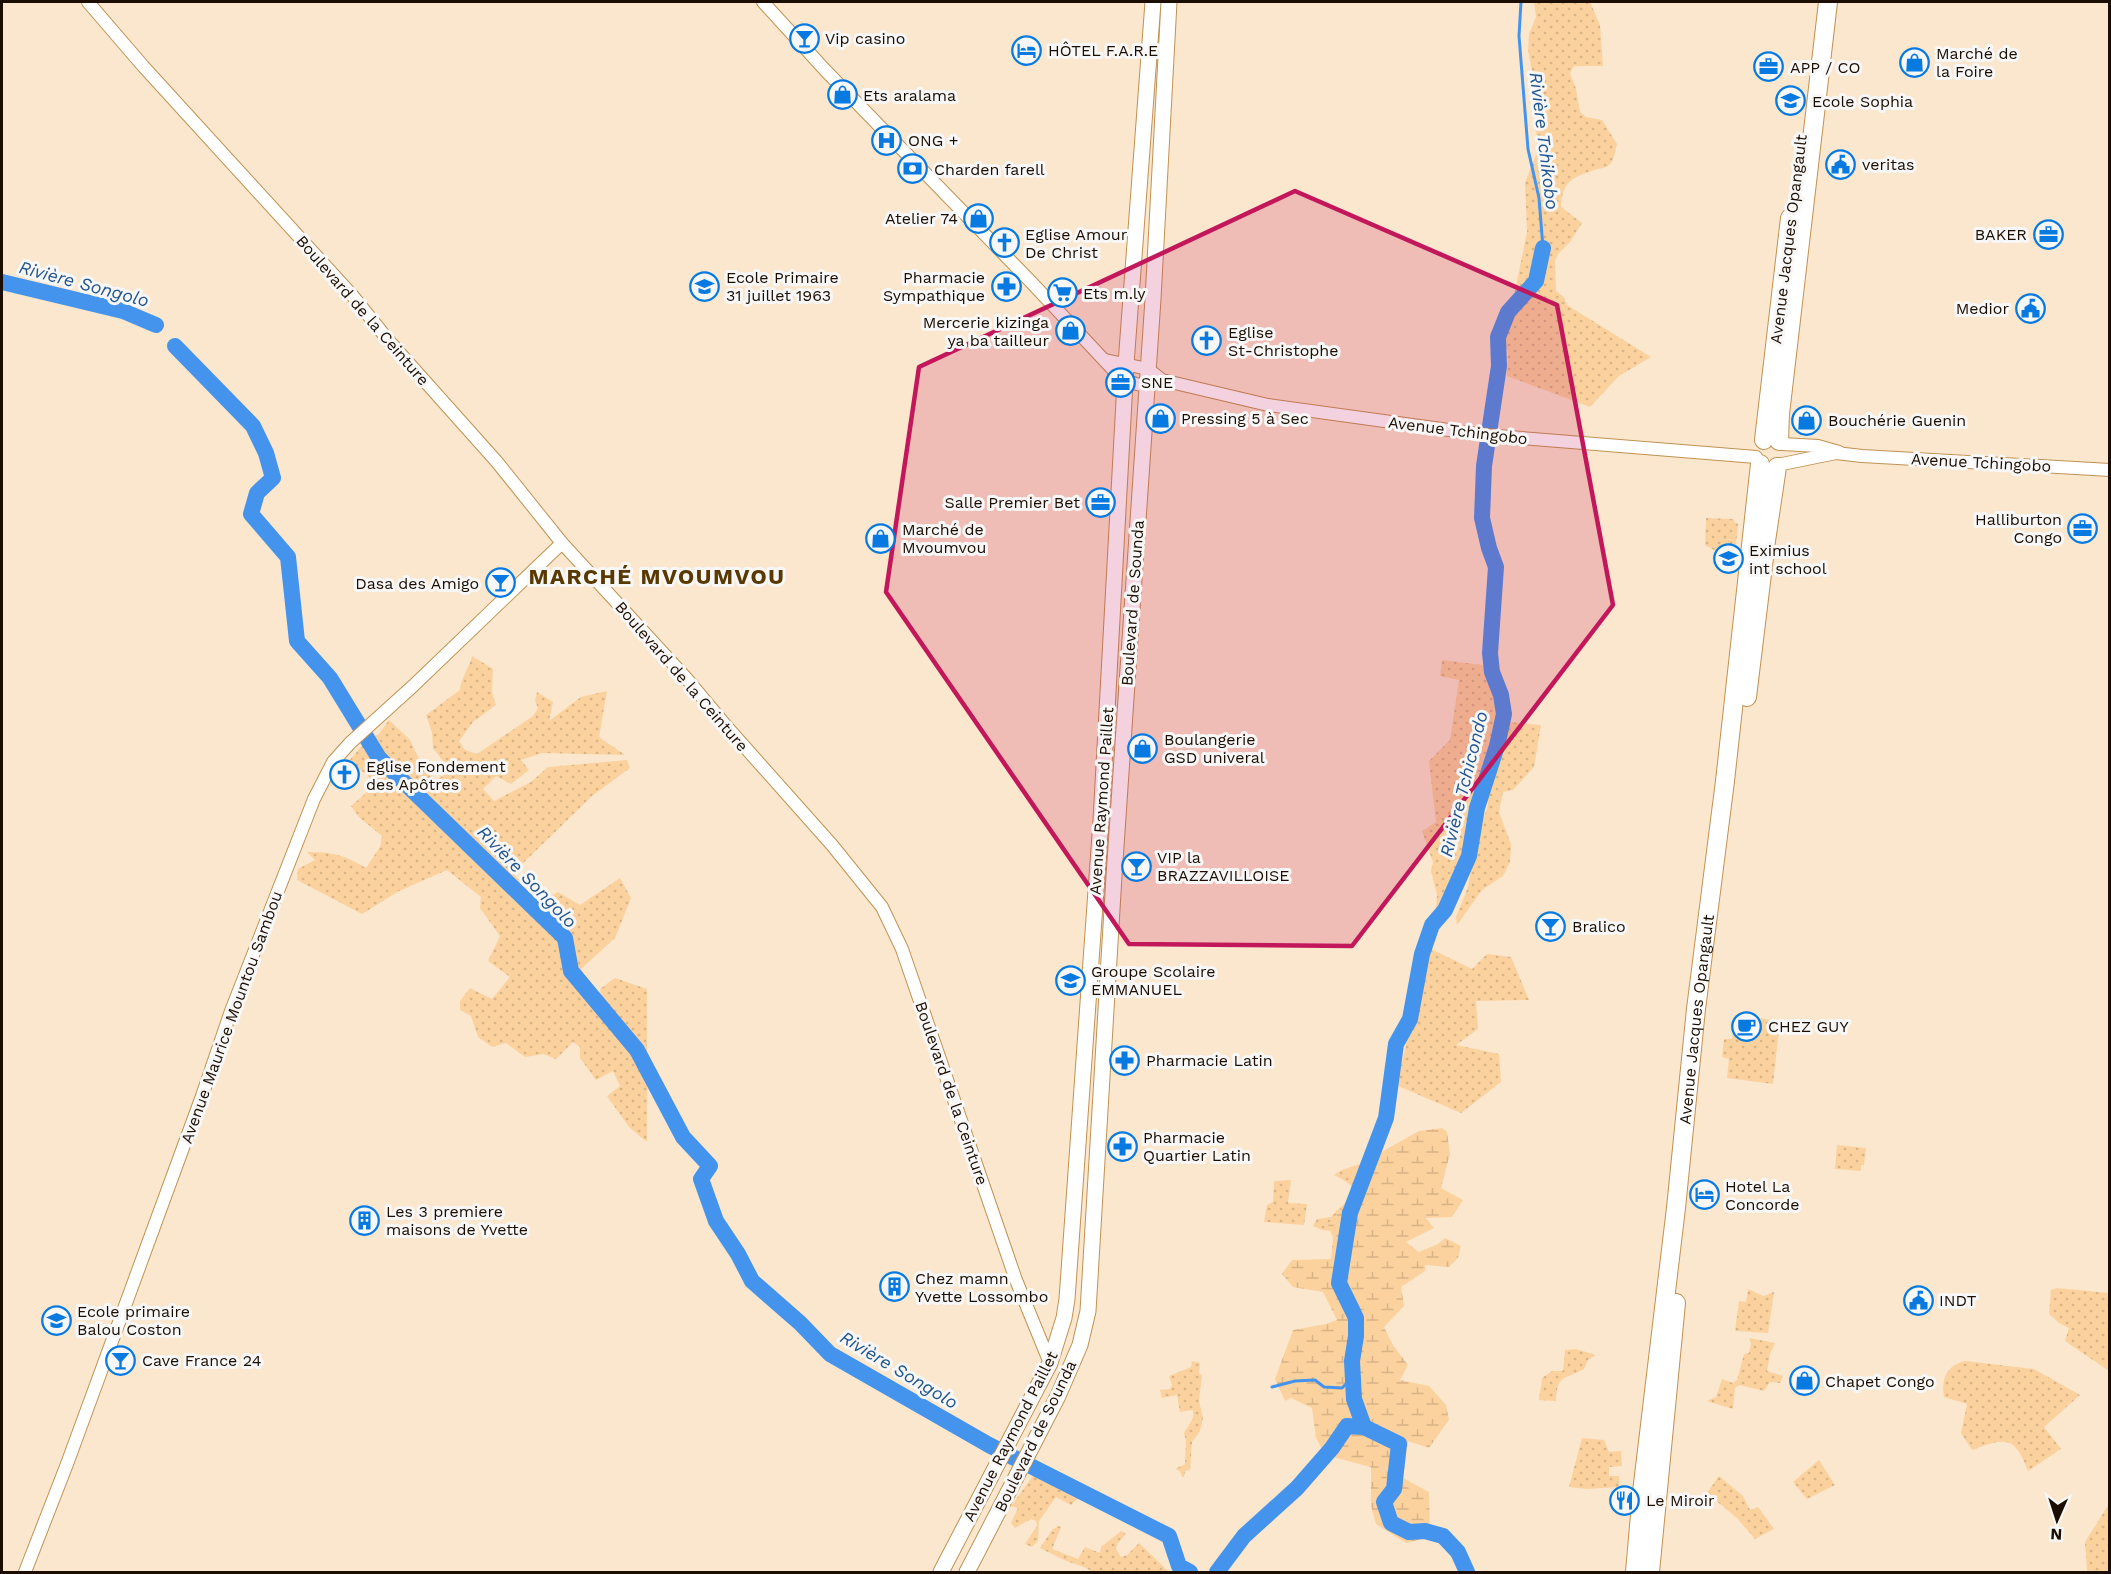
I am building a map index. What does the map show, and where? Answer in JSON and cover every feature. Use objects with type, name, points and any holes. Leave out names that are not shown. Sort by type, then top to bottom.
[{"type":"highway","name":"Avenue Jacques Opangault","points":[[1775,442],[1784,267],[1818,2]]},
{"type":"highway","points":[[1775,442],[1828,2]]},
{"type":"highway","points":[[1775,442],[1786,450],[1786,458],[1769,463],[1757,447],[1775,442]]},
{"type":"highway","name":"Avenue Jacques Opangault","points":[[1635,1572],[1696,1009],[1769,463]]},
{"type":"highway","name":"Avenue Jacques Opangault","points":[[1650,1572],[1710,987],[1766,541],[1769,463]]},
{"type":"main road","name":"Avenue Raymond Paillet","points":[[942,1572],[1050,1363],[1064,1318],[1068,1288],[1104,767],[1126,364],[1154,2]]},
{"type":"main road","name":"Boulevard de Sounda","points":[[967,1572],[1058,1396],[1080,1345],[1088,1311],[1169,2]]},
{"type":"street","name":"Boulevard de la Ceinture","points":[[88,2],[143,66],[352,295],[396,349],[497,462],[562,543],[687,679],[832,845],[882,907],[902,949],[1016,1280],[1050,1363]]},
{"type":"street","points":[[763,2],[825,70],[1118,375],[1126,380],[1147,386],[1162,380]]},
{"type":"street","points":[[1105,360],[1148,369]]},
{"type":"street","name":"Avenue Tchingobo","points":[[1148,369],[1162,380],[1268,405],[1489,436],[1769,463],[1836,453],[2109,470]]},
{"type":"street","name":"Avenue Tchingobo","points":[[1775,442],[1818,446],[1852,455]]},
{"type":"street","name":"Avenue Maurice Mountou Sambou","points":[[25,1572],[67,1464],[231,1011],[314,799],[333,762],[350,743],[562,543]]},
{"type":"highlighted area","points":[[1295,191],[1557,305],[1613,605],[1352,946],[1129,944],[886,592],[919,367]]},
{"type":"green space","points":[[1534,2],[1590,2],[1600,25],[1603,66],[1574,66],[1570,73],[1576,89],[1580,112],[1586,117],[1602,120],[1617,144],[1610,164],[1577,177],[1564,190],[1561,207],[1582,223],[1555,261],[1556,291],[1564,297],[1567,305],[1651,357],[1619,376],[1590,407],[1507,376],[1508,350],[1494,336],[1514,296],[1527,232],[1525,183],[1537,152],[1535,84],[1528,51],[1529,34],[1536,17]]},
{"type":"green space","points":[[1706,518],[1733,519],[1735,523],[1738,523],[1735,555],[1721,554],[1705,545]]},
{"type":"green space","points":[[472,656],[493,669],[492,692],[496,705],[473,722],[459,741],[465,750],[477,754],[533,716],[538,708],[535,701],[537,692],[553,702],[549,721],[581,697],[607,691],[599,737],[625,755],[542,753],[521,760],[529,770],[511,784],[496,776],[483,789],[494,801],[531,782],[548,767],[627,760],[630,768],[592,796],[513,873],[538,903],[558,892],[580,905],[620,878],[631,898],[615,938],[581,969],[592,988],[601,997],[600,989],[615,978],[647,989],[647,1142],[629,1127],[607,1096],[620,1086],[613,1071],[596,1080],[580,1058],[580,1047],[573,1042],[556,1059],[543,1054],[525,1057],[506,1043],[492,1047],[478,1037],[471,1016],[460,1010],[460,1001],[470,988],[492,999],[510,977],[488,961],[500,936],[480,908],[481,897],[447,870],[399,891],[362,914],[297,880],[298,869],[315,860],[307,852],[338,855],[366,868],[380,847],[382,836],[359,817],[351,806],[366,793],[372,779],[349,761],[366,741],[379,734],[389,720],[410,740],[424,770],[437,780],[450,770],[433,748],[432,733],[426,715],[460,690]]},
{"type":"green space","points":[[1442,660],[1483,665],[1509,697],[1504,708],[1509,722],[1541,725],[1534,767],[1513,790],[1503,792],[1499,812],[1511,844],[1510,862],[1503,876],[1482,890],[1457,925],[1456,917],[1468,887],[1475,846],[1488,805],[1488,781],[1503,731],[1499,718],[1478,783],[1478,799],[1453,903],[1434,930],[1437,895],[1431,871],[1433,862],[1422,831],[1436,822],[1429,761],[1450,740],[1459,680],[1440,676]]},
{"type":"green space","points":[[1427,947],[1472,969],[1487,954],[1511,957],[1529,1000],[1476,1001],[1478,1029],[1456,1045],[1499,1054],[1501,1082],[1461,1113],[1396,1085],[1410,1029],[1419,1007]]},
{"type":"green space","points":[[1735,1015],[1780,1021],[1773,1084],[1727,1078],[1729,1059],[1722,1057],[1724,1039],[1732,1039]]},
{"type":"green space","points":[[1442,1128],[1447,1132],[1450,1154],[1441,1188],[1463,1200],[1452,1217],[1426,1218],[1434,1228],[1406,1242],[1419,1252],[1438,1244],[1445,1238],[1461,1246],[1458,1258],[1449,1267],[1425,1265],[1425,1271],[1401,1287],[1404,1306],[1384,1327],[1393,1345],[1408,1365],[1400,1380],[1429,1386],[1446,1405],[1449,1420],[1429,1448],[1408,1441],[1403,1478],[1429,1492],[1430,1537],[1406,1543],[1376,1524],[1371,1506],[1371,1467],[1325,1455],[1316,1438],[1312,1408],[1291,1398],[1285,1401],[1275,1379],[1293,1330],[1337,1320],[1323,1292],[1293,1287],[1282,1274],[1292,1260],[1331,1259],[1333,1238],[1328,1224],[1344,1205],[1350,1193],[1351,1169],[1419,1131]]},
{"type":"green space","points":[[1837,1145],[1866,1148],[1861,1171],[1835,1169]]},
{"type":"green space","points":[[1366,1162],[1342,1232],[1322,1230],[1313,1226],[1317,1219],[1331,1217],[1349,1197],[1352,1187],[1334,1175]]},
{"type":"green space","points":[[1291,1180],[1288,1203],[1307,1204],[1304,1225],[1264,1222],[1267,1205],[1273,1202],[1274,1181]]},
{"type":"green space","points":[[2057,1288],[2109,1293],[2109,1371],[2065,1341],[2069,1328],[2049,1314],[2051,1290]]},
{"type":"green space","points":[[1748,1289],[1763,1296],[1774,1292],[1768,1333],[1735,1331],[1739,1301],[1746,1302]]},
{"type":"green space","points":[[1749,1338],[1775,1343],[1767,1371],[1783,1376],[1780,1383],[1770,1382],[1764,1391],[1740,1385],[1735,1388],[1733,1409],[1707,1401],[1716,1397],[1722,1379],[1733,1383],[1737,1380],[1744,1354],[1749,1353],[1751,1343]]},
{"type":"green space","points":[[1576,1349],[1596,1355],[1588,1360],[1584,1369],[1560,1382],[1556,1401],[1539,1400],[1542,1378],[1552,1371],[1563,1371],[1565,1350]]},
{"type":"green space","points":[[1192,1361],[1200,1363],[1199,1373],[1202,1376],[1199,1401],[1203,1418],[1200,1431],[1192,1442],[1190,1470],[1185,1471],[1182,1477],[1180,1471],[1175,1469],[1185,1464],[1184,1433],[1193,1418],[1193,1410],[1180,1412],[1177,1395],[1162,1398],[1160,1390],[1170,1389],[1172,1385],[1169,1376],[1191,1367]]},
{"type":"green space","points":[[1965,1361],[2034,1369],[2080,1395],[2044,1427],[2061,1449],[2028,1471],[2019,1451],[2008,1442],[1993,1443],[1972,1450],[1961,1433],[1967,1404],[1944,1397],[1943,1390],[1944,1379],[1949,1370]]},
{"type":"green space","points":[[1582,1438],[1604,1440],[1609,1452],[1621,1451],[1622,1466],[1609,1467],[1609,1476],[1619,1476],[1619,1487],[1587,1489],[1569,1487]]},
{"type":"green space","points":[[1819,1460],[1835,1485],[1807,1499],[1793,1482]]},
{"type":"green space","points":[[1035,1473],[1081,1495],[1071,1505],[1056,1497],[1039,1521],[1038,1541],[1032,1547],[1025,1544],[1037,1526],[1036,1521],[1031,1519],[1015,1528],[1011,1523],[1018,1508],[1011,1506]]},
{"type":"green space","points":[[1719,1476],[1743,1496],[1750,1510],[1758,1507],[1774,1529],[1755,1539],[1737,1518],[1707,1493]]},
{"type":"green space","points":[[2109,1504],[2109,1572],[2087,1572],[2085,1542]]},
{"type":"green space","points":[[1058,1526],[1061,1527],[1052,1549],[1078,1559],[1085,1547],[1100,1553],[1101,1547],[1121,1531],[1126,1534],[1116,1549],[1121,1557],[1127,1555],[1139,1543],[1169,1572],[1093,1572],[1066,1561],[1040,1548],[1052,1530]]},
{"type":"waterway","name":"Rivière Tchikobo","points":[[1521,2],[1519,36],[1528,149],[1539,198],[1543,248]]},
{"type":"waterway","name":"Rivière Tchicondo","points":[[1364,1427],[1354,1399],[1352,1361],[1356,1318],[1339,1283],[1350,1213],[1386,1118],[1396,1044],[1410,1019],[1422,954],[1432,925],[1445,910],[1469,856],[1477,808],[1497,746],[1504,714],[1501,695],[1492,672],[1490,653],[1496,567],[1482,518],[1484,466],[1499,366],[1498,337],[1508,312],[1536,281],[1543,248]]},
{"type":"waterway","name":"Rivière Songolo","points":[[2,282],[123,311],[156,325]]},
{"type":"waterway","name":"Rivière Songolo","points":[[175,346],[253,426],[266,453],[273,478],[257,493],[251,514],[288,557],[297,641],[330,678],[379,758],[565,938],[571,971],[637,1050],[683,1137],[710,1166],[701,1179],[716,1221],[738,1254],[752,1281],[800,1323],[830,1354],[989,1445],[1169,1536],[1179,1566],[1190,1572]]},
{"type":"waterway","points":[[1272,1387],[1295,1381],[1315,1380],[1324,1387],[1342,1388],[1349,1381],[1353,1381]]},
{"type":"waterway","name":"Rivière Songolo","points":[[1217,1572],[1244,1536],[1297,1488],[1332,1448],[1347,1426],[1364,1427],[1399,1444],[1394,1489],[1384,1502],[1391,1523],[1409,1532],[1425,1531],[1443,1536],[1458,1552],[1467,1572]]},
{"type":"place","name":"Vip casino","points":[[804,38]]},
{"type":"place","name":"HÔTEL F.A.R.E","points":[[1027,50]]},
{"type":"place","name":"Marché de la Foire","points":[[1915,62]]},
{"type":"place","name":"APP / CO","points":[[1769,67]]},
{"type":"place","name":"Ets aralama","points":[[842,95]]},
{"type":"place","name":"Ecole Sophia","points":[[1791,101]]},
{"type":"place","name":"ONG +","points":[[887,140]]},
{"type":"place","name":"veritas","points":[[1841,164]]},
{"type":"place","name":"Charden farell","points":[[913,169]]},
{"type":"place","name":"Atelier 74","points":[[979,218]]},
{"type":"place","name":"BAKER","points":[[2048,234]]},
{"type":"place","name":"Eglise Amour De Christ","points":[[1004,243]]},
{"type":"place","name":"Ecole Primaire 31 juillet 1963","points":[[705,286]]},
{"type":"place","name":"Pharmacie Sympathique","points":[[1006,286]]},
{"type":"place","name":"Ets m.ly","points":[[1062,293]]},
{"type":"place","name":"Medior","points":[[2030,308]]},
{"type":"place","name":"Mercerie kizinga ya ba tailleur","points":[[1070,331]]},
{"type":"place","name":"Eglise St-Christophe","points":[[1207,341]]},
{"type":"place","name":"SNE","points":[[1120,382]]},
{"type":"place","name":"Pressing 5 à Sec","points":[[1160,418]]},
{"type":"place","name":"Bouchérie Guenin","points":[[1807,420]]},
{"type":"place","name":"Salle Premier Bet","points":[[1101,502]]},
{"type":"place","name":"Halliburton Congo","points":[[2083,528]]},
{"type":"place","name":"Marché de Mvoumvou","points":[[881,538]]},
{"type":"place","name":"Eximius int school","points":[[1728,559]]},
{"type":"place","name":"Dasa des Amigo","points":[[500,583]]},
{"type":"place","name":"Boulangerie GSD univeral","points":[[1143,748]]},
{"type":"place","name":"Eglise Fondement des Apôtres","points":[[345,775]]},
{"type":"place","name":"VIP la BRAZZAVILLOISE","points":[[1136,866]]},
{"type":"place","name":"Bralico","points":[[1551,926]]},
{"type":"place","name":"Groupe Scolaire EMMANUEL","points":[[1070,980]]},
{"type":"place","name":"CHEZ GUY","points":[[1747,1026]]},
{"type":"place","name":"Pharmacie Latin","points":[[1125,1060]]},
{"type":"place","name":"Pharmacie Quartier Latin","points":[[1122,1146]]},
{"type":"place","name":"Hotel La Concorde","points":[[1704,1195]]},
{"type":"place","name":"Les 3 premiere maisons de Yvette","points":[[365,1220]]},
{"type":"place","name":"Chez mamn Yvette Lossombo","points":[[894,1287]]},
{"type":"place","name":"INDT","points":[[1918,1300]]},
{"type":"place","name":"Ecole primaire Balou Coston","points":[[56,1320]]},
{"type":"place","name":"Cave France 24","points":[[121,1360]]},
{"type":"place","name":"Chapet Congo","points":[[1804,1381]]},
{"type":"place","name":"Le Miroir","points":[[1625,1500]]},
{"type":"district","name":"MARCHÉ MVOUMVOU","points":[[657,576]]}]
